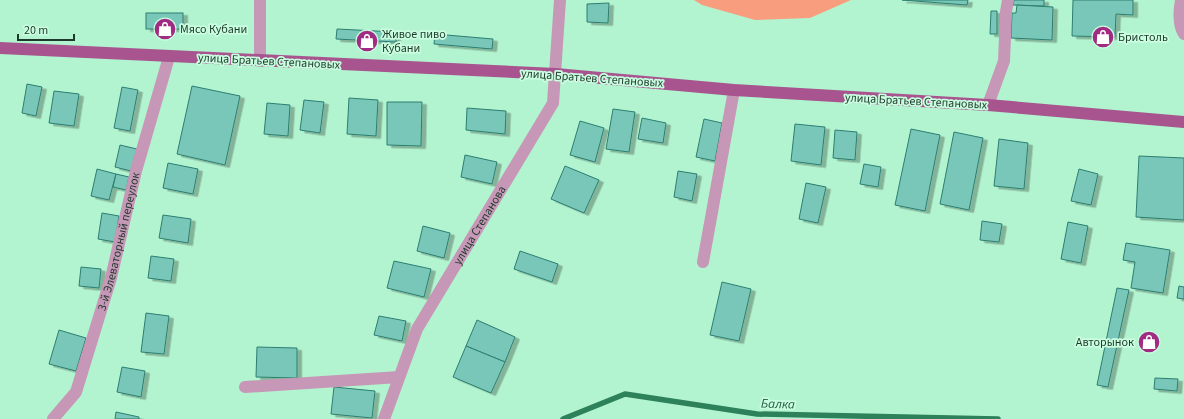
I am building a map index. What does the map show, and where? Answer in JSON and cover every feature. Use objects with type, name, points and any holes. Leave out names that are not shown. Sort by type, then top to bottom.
[{"type":"main road","name":"улица Братьев Степановых","points":[[0,48],[556,74],[734,90],[988,105],[1184,122]]},
{"type":"street","points":[[260,0],[260,61]]},
{"type":"street","name":"улица Степанова","points":[[384,419],[417,329],[553,102],[560,0]]},
{"type":"street","points":[[988,105],[1004,61],[1006,12],[1008,0]]},
{"type":"street","points":[[1181,0],[1179,10],[1181,30],[1184,34]]},
{"type":"street","name":"3-й Элеваторный переулок","points":[[52,419],[76,392],[111,278],[136,171],[170,57]]},
{"type":"street","points":[[703,262],[734,90]]},
{"type":"street","points":[[245,387],[399,377]]},
{"type":"shaded area","points":[[694,0],[851,0],[810,18],[755,20],[702,5]]},
{"type":"building","points":[[902,0],[968,0],[967,5]]},
{"type":"building","points":[[1014,0],[1044,0],[1044,6],[1013,5]]},
{"type":"building","points":[[1073,0],[1133,0],[1133,15],[1116,14],[1115,37],[1072,36]]},
{"type":"building","points":[[609,3],[608,23],[587,22],[587,4]]},
{"type":"building","points":[[1017,5],[1053,7],[1052,40],[1011,38],[1012,13],[1016,13]]},
{"type":"building","points":[[991,11],[997,11],[997,34],[990,34]]},
{"type":"building","points":[[146,13],[183,13],[183,29],[146,29]]},
{"type":"building","points":[[337,29],[396,32],[396,42],[336,39]]},
{"type":"building","points":[[435,34],[493,39],[492,49],[434,44]]},
{"type":"building","points":[[27,84],[42,87],[36,116],[22,113]]},
{"type":"building","points":[[192,86],[240,96],[225,165],[177,154]]},
{"type":"building","points":[[122,87],[138,90],[130,131],[114,128]]},
{"type":"building","points":[[54,91],[79,94],[74,126],[49,123]]},
{"type":"building","points":[[349,98],[378,100],[376,136],[347,134]]},
{"type":"building","points":[[304,100],[324,102],[320,133],[300,130]]},
{"type":"building","points":[[387,102],[422,102],[421,146],[387,145]]},
{"type":"building","points":[[267,103],[290,105],[288,136],[264,134]]},
{"type":"building","points":[[467,108],[506,111],[505,134],[466,130]]},
{"type":"building","points":[[613,109],[635,112],[629,152],[606,149]]},
{"type":"building","points":[[642,118],[666,123],[663,143],[638,139]]},
{"type":"building","points":[[704,119],[722,123],[715,161],[696,157]]},
{"type":"building","points":[[580,121],[604,128],[595,162],[570,155]]},
{"type":"building","points":[[795,124],[825,127],[821,165],[791,161]]},
{"type":"building","points":[[911,129],[940,135],[925,211],[895,205]]},
{"type":"building","points":[[835,130],[857,132],[855,160],[833,158]]},
{"type":"building","points":[[954,132],[983,138],[969,210],[940,204]]},
{"type":"building","points":[[999,139],[1028,143],[1024,189],[994,186]]},
{"type":"building","points":[[120,145],[137,149],[131,171],[115,167]]},
{"type":"building","points":[[465,155],[497,162],[492,184],[461,177]]},
{"type":"building","points":[[1139,156],[1184,158],[1184,220],[1136,217]]},
{"type":"building","points":[[168,163],[198,169],[193,194],[163,188]]},
{"type":"building","points":[[864,164],[881,167],[878,187],[860,184]]},
{"type":"building","points":[[565,166],[599,180],[584,213],[551,199]]},
{"type":"building","points":[[97,169],[116,174],[109,200],[91,196]]},
{"type":"building","points":[[1079,169],[1098,174],[1091,205],[1071,201]]},
{"type":"building","points":[[678,171],[697,174],[692,201],[674,197]]},
{"type":"building","points":[[116,174],[129,177],[126,190],[113,187]]},
{"type":"building","points":[[806,183],[826,187],[818,223],[799,219]]},
{"type":"building","points":[[102,213],[119,216],[115,242],[98,239]]},
{"type":"building","points":[[163,215],[191,219],[188,243],[159,238]]},
{"type":"building","points":[[982,221],[1002,224],[999,242],[980,240]]},
{"type":"building","points":[[1068,222],[1088,226],[1081,263],[1061,259]]},
{"type":"building","points":[[423,226],[450,233],[444,258],[417,251]]},
{"type":"building","points":[[1126,243],[1170,250],[1163,293],[1131,288],[1135,262],[1123,260]]},
{"type":"building","points":[[520,251],[558,264],[552,282],[514,269]]},
{"type":"building","points":[[151,256],[174,259],[171,281],[148,278]]},
{"type":"building","points":[[394,261],[431,269],[424,297],[387,288]]},
{"type":"building","points":[[81,267],[101,269],[99,288],[79,286]]},
{"type":"building","points":[[722,282],[751,289],[739,341],[710,335]]},
{"type":"building","points":[[1179,286],[1184,287],[1184,299],[1177,298]]},
{"type":"building","points":[[1117,288],[1129,290],[1108,387],[1097,385]]},
{"type":"building","points":[[146,313],[169,316],[164,354],[141,352]]},
{"type":"building","points":[[379,316],[406,321],[402,341],[374,335]]},
{"type":"building","points":[[477,320],[515,337],[505,362],[466,346]]},
{"type":"building","points":[[59,330],[86,338],[76,371],[49,364]]},
{"type":"building","points":[[466,346],[505,362],[491,393],[453,377]]},
{"type":"building","points":[[257,347],[297,348],[297,378],[256,377]]},
{"type":"building","points":[[122,367],[145,371],[141,397],[117,392]]},
{"type":"building","points":[[1155,378],[1178,379],[1177,391],[1154,389]]},
{"type":"building","points":[[334,387],[375,391],[372,418],[331,414]]},
{"type":"building","points":[[116,412],[139,417],[139,419],[115,419]]},
{"type":"waterway","name":"Балка","points":[[563,419],[625,394],[757,414],[998,419]]},
{"type":"place","name":"Мясо Кубани","points":[[165,29]]},
{"type":"place","name":"Бристоль","points":[[1103,37]]},
{"type":"place","name":"Живое пиво Кубани","points":[[367,41]]},
{"type":"place","name":"Авторынок","points":[[1149,342]]}]
